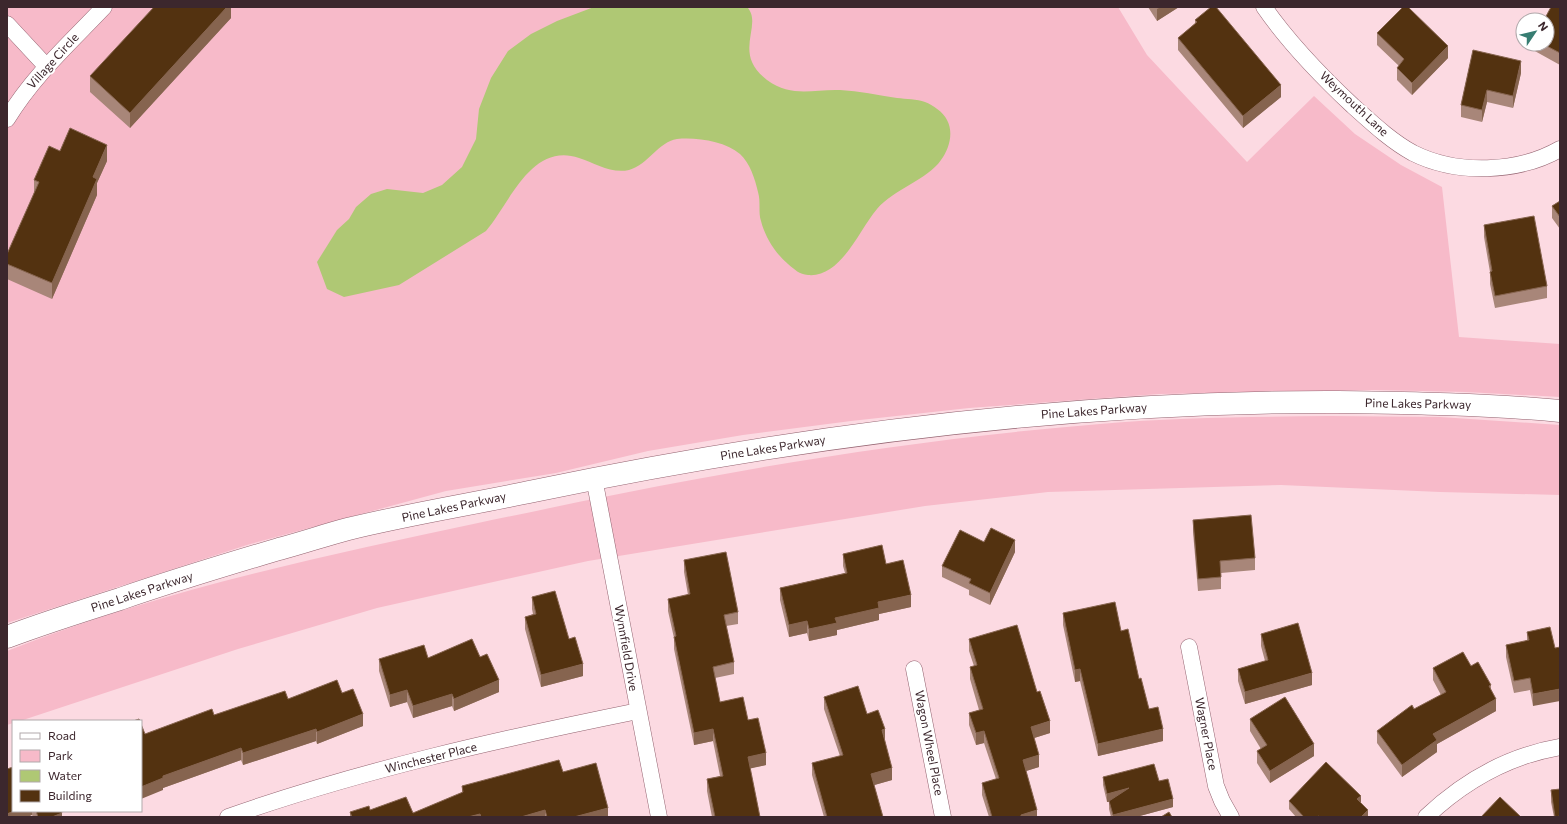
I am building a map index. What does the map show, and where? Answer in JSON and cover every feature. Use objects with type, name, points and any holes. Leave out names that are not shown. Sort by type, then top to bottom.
[{"type":"street","name":"Village Circle","points":[[7,119],[31,84],[46,66],[104,7]]},
{"type":"street","name":"Weymouth Lane","points":[[1264,7],[1290,40],[1339,93],[1369,121],[1413,152],[1431,160],[1452,165],[1492,168],[1537,160],[1560,149]]},
{"type":"street","points":[[7,24],[46,66]]},
{"type":"street","name":"Pine Lakes Parkway","points":[[7,637],[186,576],[347,529],[594,478],[719,456],[890,432],[1028,416],[1108,409],[1249,403],[1379,403],[1508,406],[1560,411]]},
{"type":"street","name":"Wynnfield Drive","points":[[594,478],[659,817]]},
{"type":"street","name":"Wagner Place","points":[[1189,647],[1216,786],[1222,802],[1231,817]]},
{"type":"street","name":"Wagon Wheel Place","points":[[914,668],[943,817]]},
{"type":"street","name":"Winchester Place","points":[[228,817],[281,798],[404,764],[551,729],[638,711]]},
{"type":"street","points":[[1426,817],[1456,791],[1483,773],[1513,759],[1560,747]]},
{"type":"green space","points":[[7,7],[1118,7],[1147,55],[1247,162],[1314,96],[1355,134],[1401,165],[1442,187],[1459,337],[1560,344],[1560,397],[1466,392],[1375,390],[1159,394],[969,408],[743,435],[648,451],[556,473],[446,491],[247,545],[7,623]]},
{"type":"green space","points":[[1330,416],[1440,417],[1560,425],[1560,495],[1440,492],[1281,485],[1048,492],[925,506],[588,561],[377,608],[238,649],[23,720],[12,720],[12,723],[7,725],[7,651],[122,610],[240,577],[358,549],[560,506],[642,489],[797,461],[898,446],[1049,428],[1158,420]]},
{"type":"water","points":[[594,7],[747,7],[751,14],[752,22],[749,50],[751,60],[757,70],[767,80],[776,86],[794,91],[840,90],[925,102],[938,109],[947,120],[950,130],[950,141],[941,160],[935,167],[884,202],[870,218],[840,261],[830,269],[820,274],[808,275],[797,271],[783,260],[771,244],[761,221],[759,196],[754,177],[747,162],[740,154],[726,146],[710,141],[701,139],[677,139],[664,144],[642,163],[629,170],[616,171],[579,158],[562,155],[548,159],[535,167],[524,178],[513,191],[486,231],[399,285],[344,297],[327,289],[317,262],[337,230],[349,219],[356,207],[371,194],[387,189],[423,193],[442,185],[462,167],[476,139],[479,109],[491,78],[508,51],[531,34],[557,21]]},
{"type":"building","points":[[154,7],[227,7],[130,113],[90,76]]},
{"type":"building","points":[[1211,7],[1216,7],[1281,85],[1243,116],[1178,38],[1197,22],[1195,20]]},
{"type":"building","points":[[1403,7],[1408,7],[1448,46],[1412,83],[1397,68],[1404,59],[1377,33]]},
{"type":"building","points":[[1551,7],[1560,7],[1560,53],[1555,50],[1555,12],[1548,12]]},
{"type":"building","points":[[1473,50],[1521,61],[1513,96],[1487,90],[1482,110],[1461,105]]},
{"type":"building","points":[[70,128],[107,145],[93,177],[97,179],[52,283],[7,264],[7,254],[39,182],[34,180],[49,146],[60,151]]},
{"type":"building","points":[[1560,201],[1560,217],[1552,206]]},
{"type":"building","points":[[1534,216],[1547,286],[1495,296],[1490,272],[1492,271],[1484,225]]},
{"type":"building","points":[[1251,515],[1255,558],[1220,561],[1221,577],[1198,579],[1193,520]]},
{"type":"building","points":[[991,528],[1015,540],[990,593],[969,583],[971,579],[942,566],[960,530],[984,542]]},
{"type":"building","points":[[882,545],[886,564],[903,560],[911,595],[878,602],[879,608],[835,618],[837,623],[809,629],[807,621],[789,625],[780,588],[847,573],[843,554]]},
{"type":"building","points":[[726,552],[738,612],[724,615],[734,662],[713,667],[720,702],[743,697],[748,720],[758,718],[766,753],[748,757],[760,817],[715,817],[707,779],[723,776],[713,729],[694,733],[674,637],[676,636],[668,599],[690,594],[684,560]]},
{"type":"building","points":[[555,591],[569,639],[575,637],[583,664],[541,675],[525,617],[536,614],[532,597]]},
{"type":"building","points":[[1115,602],[1121,631],[1128,629],[1139,679],[1141,678],[1149,709],[1158,707],[1163,729],[1098,744],[1080,669],[1075,670],[1063,613]]},
{"type":"building","points":[[1298,623],[1312,673],[1245,692],[1238,669],[1268,660],[1261,634]]},
{"type":"building","points":[[1017,625],[1037,692],[1040,691],[1050,721],[1031,727],[1039,755],[1023,760],[1037,810],[1021,815],[1021,817],[992,817],[982,783],[999,778],[984,731],[976,733],[969,713],[983,709],[970,667],[977,665],[969,639]]},
{"type":"building","points":[[1550,627],[1555,648],[1560,647],[1560,689],[1533,694],[1530,678],[1514,681],[1506,645],[1529,640],[1527,632]]},
{"type":"building","points":[[472,639],[480,657],[487,654],[499,680],[454,699],[452,694],[413,706],[407,690],[390,695],[379,659],[424,645],[428,658]]},
{"type":"building","points":[[1463,652],[1471,666],[1478,662],[1491,685],[1489,686],[1496,699],[1433,734],[1437,740],[1402,765],[1377,731],[1412,705],[1414,709],[1446,692],[1433,668]]},
{"type":"building","points":[[337,680],[342,693],[353,689],[363,714],[317,732],[316,729],[243,753],[241,748],[163,776],[163,778],[142,787],[142,726],[145,734],[212,709],[214,715],[285,691],[288,699]]},
{"type":"building","points":[[858,686],[867,714],[878,710],[885,729],[882,730],[892,768],[871,774],[883,817],[827,817],[812,763],[843,755],[824,697]]},
{"type":"building","points":[[1285,697],[1314,744],[1270,771],[1257,751],[1267,745],[1250,719]]},
{"type":"building","points":[[559,760],[563,772],[596,763],[608,808],[574,817],[547,817],[545,810],[521,817],[481,817],[480,814],[468,817],[352,817],[350,812],[369,806],[370,810],[406,797],[413,813],[463,792],[462,786]]},
{"type":"building","points":[[1326,762],[1361,796],[1357,799],[1368,810],[1361,817],[1304,817],[1289,801]]},
{"type":"building","points":[[1154,764],[1159,781],[1168,779],[1173,799],[1113,815],[1109,801],[1129,788],[1107,794],[1103,777]]},
{"type":"building","points":[[12,767],[12,812],[7,814],[7,769]]},
{"type":"building","points":[[1560,789],[1560,816],[1555,817],[1551,790]]},
{"type":"building","points":[[1500,797],[1521,817],[1481,817]]},
{"type":"building","points":[[36,812],[62,813],[52,817],[38,817]]},
{"type":"building","points":[[1169,812],[1172,817],[1161,817]]}]
